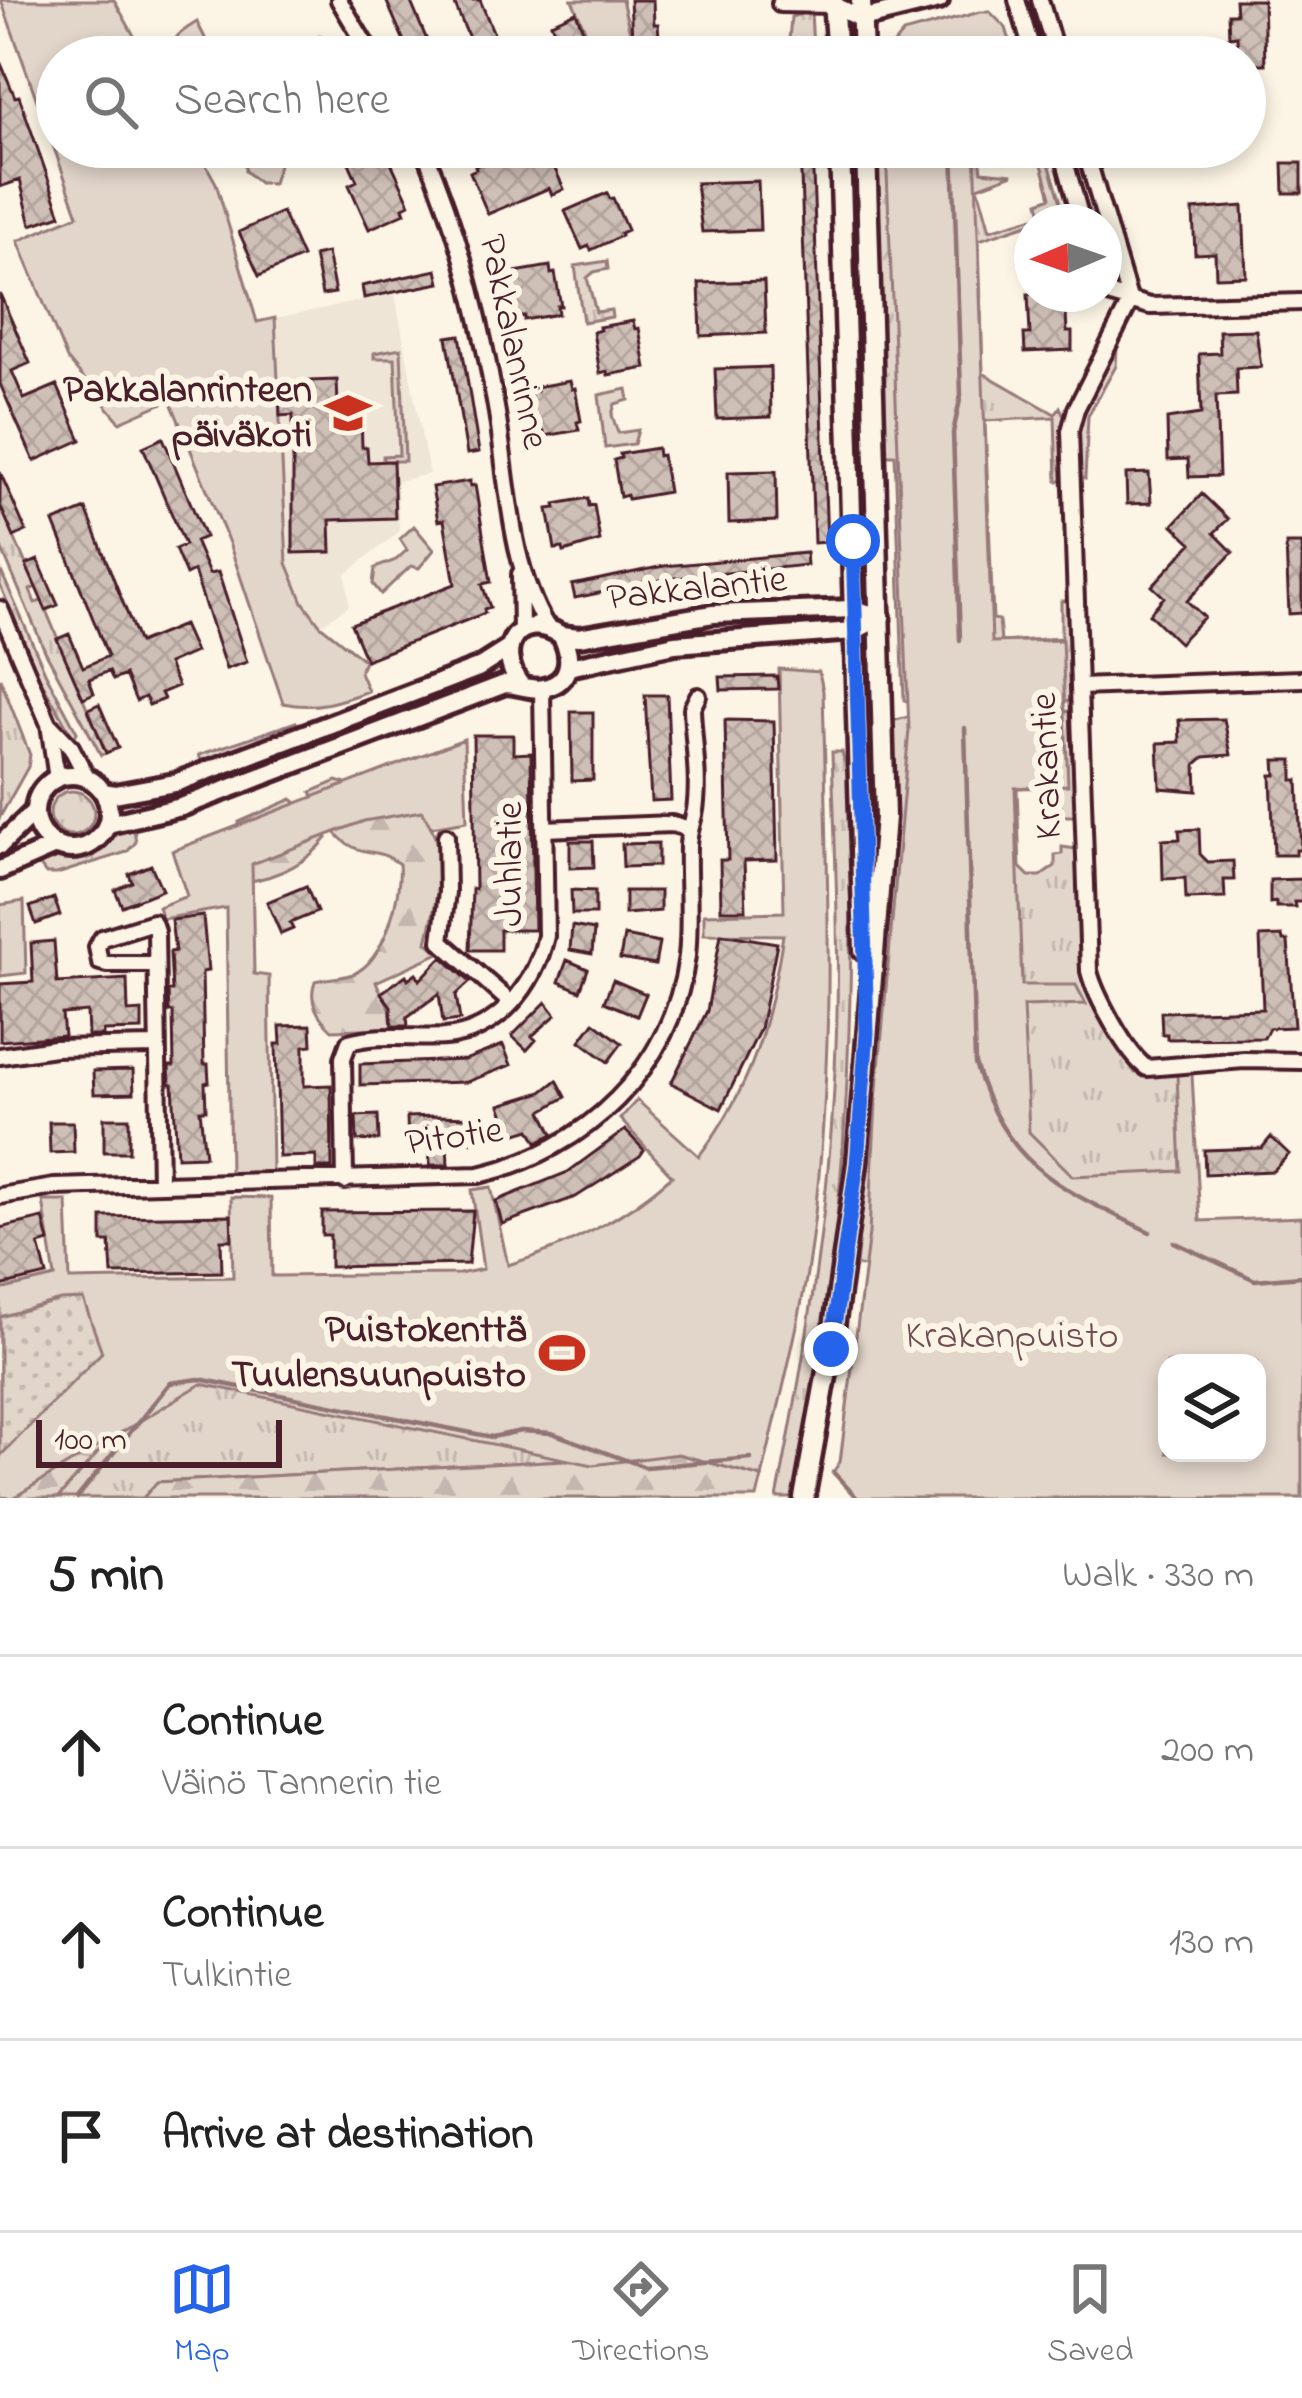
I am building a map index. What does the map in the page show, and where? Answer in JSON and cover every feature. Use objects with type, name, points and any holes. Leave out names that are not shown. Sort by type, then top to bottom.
[{"type":"main road","points":[[837,36],[838,2]]},
{"type":"main road","points":[[841,168],[867,1033]]},
{"type":"main road","points":[[804,1498],[857,1163],[886,790],[867,168]]},
{"type":"street","points":[[339,0],[360,36]]},
{"type":"street","points":[[780,4],[838,2],[861,10],[939,0]]},
{"type":"street","points":[[1017,0],[1028,36]]},
{"type":"street","points":[[1040,0],[1051,36]]},
{"type":"street","name":"Pakkalanrinne","points":[[431,168],[463,250],[477,304],[521,556],[537,611],[554,631]]},
{"type":"street","points":[[1066,168],[1077,204]]},
{"type":"street","points":[[1090,168],[1130,302]]},
{"type":"street","points":[[1122,299],[1150,306],[1302,302]]},
{"type":"street","name":"Krakantie","points":[[1130,302],[1076,409],[1070,431],[1089,971],[1140,1065],[1302,1061]]},
{"type":"street","name":"Pakkalanrinne","points":[[521,556],[521,630]]},
{"type":"street","points":[[0,608],[49,724],[57,779]]},
{"type":"street","name":"Pakkalantie","points":[[554,631],[579,637],[713,614],[854,609],[881,617]]},
{"type":"street","name":"Pakkalantie","points":[[569,668],[675,644],[854,631],[881,617]]},
{"type":"street","points":[[49,724],[71,747],[87,778],[115,794],[175,783],[478,668],[508,649],[521,630],[554,631],[570,657],[569,668],[556,683],[542,689],[505,684],[181,807],[108,824]]},
{"type":"street","points":[[508,649],[508,661],[520,684]]},
{"type":"street","points":[[1079,687],[1302,679]]},
{"type":"street","name":"Juhlatie","points":[[345,1181],[343,1058],[350,1042],[464,1034],[512,1003],[541,960],[546,936],[542,689]]},
{"type":"street","name":"Pitotie","points":[[0,1196],[36,1188],[441,1179],[506,1168],[562,1144],[614,1104],[652,1053],[680,991],[689,924],[690,829],[696,808],[692,708],[698,696]]},
{"type":"street","points":[[0,845],[35,812],[45,788],[57,779],[87,778]]},
{"type":"street","points":[[0,870],[55,846],[83,848],[98,840],[110,811],[103,791]]},
{"type":"street","points":[[35,812],[37,824],[55,846]]},
{"type":"street","points":[[544,830],[672,824],[690,829]]},
{"type":"street","points":[[446,836],[447,892],[441,941],[512,1003]]},
{"type":"street","points":[[154,964],[106,964],[100,962],[97,947],[101,938],[152,922],[156,931],[160,1184]]},
{"type":"street","points":[[0,1056],[54,1048],[155,1046]]},
{"type":"shaded area","name":"Pakkalanrinteen päiväkoti","points":[[395,294],[429,474],[397,481],[399,532],[346,574],[349,606],[320,625],[303,602],[287,563],[275,318]]},
{"type":"green space","points":[[1,0],[114,0],[134,36],[36,36],[36,98]]},
{"type":"green space","points":[[572,0],[622,0],[631,36],[588,36]]},
{"type":"green space","points":[[610,0],[622,0],[631,36],[619,36]]},
{"type":"green space","points":[[811,11],[812,36],[789,36],[791,17]]},
{"type":"green space","points":[[990,12],[1008,36],[900,36]]},
{"type":"green space","points":[[197,22],[204,36],[178,36]]},
{"type":"green space","points":[[61,168],[208,168],[257,322],[275,318],[287,563],[303,602],[320,625],[364,660],[360,672],[368,691],[326,704],[283,703],[229,543],[170,400],[120,422],[67,359],[18,241],[78,215]]},
{"type":"green space","points":[[278,168],[273,183],[259,183],[245,171]]},
{"type":"green space","points":[[871,168],[982,168],[1013,174],[978,187],[990,230],[1014,223],[1014,228],[979,240],[983,373],[1055,414],[1060,407],[1064,416],[1063,481],[1057,481],[1055,417],[985,421],[993,619],[999,620],[1001,642],[1061,638],[1061,601],[1067,601],[1070,701],[921,706],[904,700],[895,455],[887,455],[880,420]]},
{"type":"green space","name":"Krakanpuisto","points":[[887,168],[976,168],[992,642],[1062,640],[1068,785],[1015,788],[1022,985],[1076,985],[1086,1004],[1023,1006],[1029,1132],[1073,1176],[1181,1171],[1177,1074],[1192,1074],[1200,1221],[1302,1217],[1302,1498],[857,1498],[833,1472],[840,1462],[869,1233],[909,730]]},
{"type":"green space","points":[[1043,168],[1050,168],[1062,204],[1039,204],[1051,197]]},
{"type":"green space","points":[[607,261],[608,269],[587,278],[596,312],[611,310],[612,317],[583,322],[575,266]]},
{"type":"green space","points":[[401,348],[405,461],[383,461],[383,456],[399,455],[395,358],[374,358],[374,353]]},
{"type":"green space","points":[[1117,349],[1116,366],[1088,416],[1085,479],[1078,461],[1080,428],[1091,396]]},
{"type":"green space","points":[[627,389],[629,400],[615,404],[612,415],[618,433],[638,430],[634,444],[605,448],[599,395]]},
{"type":"green space","points":[[0,505],[36,587],[30,590],[35,603],[42,601],[106,753],[101,755],[45,651],[0,545]]},
{"type":"green space","points":[[414,526],[434,550],[419,568],[411,566],[381,594],[373,584],[375,568],[407,550],[400,539]]},
{"type":"green space","points":[[0,569],[77,732],[74,739],[41,681],[0,585]]},
{"type":"green space","points":[[779,669],[819,672],[823,691],[827,1055],[807,1273],[762,1477],[678,1454],[593,1465],[201,1384],[13,1498],[0,1497],[0,1290],[55,1277],[43,1201],[67,1201],[70,1280],[233,1277],[231,1197],[271,1198],[272,1276],[459,1274],[483,1269],[472,1190],[491,1187],[508,1265],[595,1230],[672,1176],[620,1119],[637,1100],[699,1156],[746,1078],[772,997],[783,935],[704,934],[704,914],[784,912]]},
{"type":"green space","points":[[0,678],[30,755],[0,817]]},
{"type":"green space","points":[[1070,711],[1075,816],[1061,816],[1059,787],[1017,788],[1020,867],[1029,876],[1041,876],[1055,866],[1055,855],[1062,854],[1062,847],[1077,849],[1080,957],[1086,988],[1135,1073],[1179,1073],[1182,1179],[868,1267],[856,1266],[881,1004],[893,817],[892,721],[920,714]]},
{"type":"green space","points":[[296,722],[298,727],[203,765],[199,755]]},
{"type":"green space","points":[[464,739],[467,821],[431,827],[422,811],[364,821],[252,864],[254,974],[269,976],[272,1172],[230,1175],[226,908],[162,919],[158,907],[187,896],[172,851]]},
{"type":"green space","points":[[832,752],[842,752],[849,780],[851,962],[844,1141],[811,1409],[793,1498],[777,1498],[816,1272],[829,1159],[837,972]]},
{"type":"green space","points":[[337,781],[422,811],[436,841],[439,875],[427,942],[439,953],[376,982],[390,1009],[392,1028],[332,1030],[313,1002],[315,981],[353,974],[374,956],[398,892],[399,864],[346,843],[318,807],[311,792]]},
{"type":"green space","points":[[72,791],[87,798],[94,813],[87,828],[72,835],[57,828],[50,813],[57,798]]},
{"type":"green space","points":[[292,799],[316,818],[327,838],[290,867],[245,882],[239,822]]},
{"type":"green space","points":[[133,824],[136,842],[127,852],[57,874],[46,874],[34,858],[87,856]]},
{"type":"green space","points":[[24,901],[26,973],[0,976],[0,905]]},
{"type":"green space","points":[[799,1269],[807,1273],[762,1477],[678,1454],[158,1482],[143,1498],[58,1498],[160,1382],[0,1497],[102,1352]]},
{"type":"green space","points":[[83,1299],[102,1352],[0,1456],[0,1317],[60,1300]]},
{"type":"green space","points":[[160,1382],[58,1498],[11,1498]]},
{"type":"green space","points":[[678,1454],[762,1477],[757,1498],[143,1498],[157,1482]]},
{"type":"building","points":[[386,0],[410,0],[425,36],[402,36]]},
{"type":"building","points":[[453,0],[480,0],[494,34],[468,36]]},
{"type":"building","points":[[630,0],[653,0],[659,36],[632,36]]},
{"type":"building","points":[[1235,0],[1263,0],[1264,36],[1229,36],[1228,14],[1236,14]]},
{"type":"building","points":[[576,12],[586,36],[556,36],[551,23]]},
{"type":"building","points":[[0,61],[36,144],[36,168],[44,168],[61,215],[31,225],[20,180],[0,187]]},
{"type":"building","points":[[1283,163],[1302,163],[1302,193],[1284,193]]},
{"type":"building","points":[[351,168],[394,168],[410,204],[403,207],[405,213],[369,229],[349,185],[357,181]]},
{"type":"building","points":[[554,168],[564,189],[552,195],[549,188],[488,214],[470,172]]},
{"type":"building","points":[[801,168],[813,168],[827,542],[814,543]]},
{"type":"building","points":[[758,181],[760,230],[702,232],[696,183]]},
{"type":"building","points":[[607,193],[627,230],[591,250],[589,246],[582,249],[565,211]]},
{"type":"building","points":[[1243,206],[1246,276],[1216,277],[1215,253],[1195,254],[1193,210]]},
{"type":"building","points":[[282,212],[302,257],[259,276],[239,232]]},
{"type":"building","points":[[327,253],[335,293],[322,295],[314,256]]},
{"type":"building","points":[[550,266],[561,306],[557,306],[558,314],[516,318],[509,273]]},
{"type":"building","points":[[437,270],[440,283],[364,298],[362,286]]},
{"type":"building","points":[[764,281],[766,333],[701,336],[699,283]]},
{"type":"building","points":[[0,294],[30,363],[12,371],[24,399],[57,385],[81,440],[34,461],[0,384]]},
{"type":"building","points":[[1029,312],[1066,312],[1072,350],[1025,352],[1024,334],[1030,334]]},
{"type":"building","points":[[633,321],[635,329],[639,328],[646,368],[600,373],[593,332]]},
{"type":"building","points":[[1256,330],[1261,367],[1236,368],[1237,395],[1216,396],[1219,476],[1189,477],[1188,459],[1168,460],[1167,419],[1201,414],[1199,354],[1220,353],[1219,331]]},
{"type":"building","points":[[460,335],[479,452],[467,454],[447,337]]},
{"type":"building","points":[[770,367],[771,417],[717,419],[715,369]]},
{"type":"building","points":[[337,380],[338,406],[344,406],[344,417],[361,416],[362,447],[367,447],[368,462],[393,461],[395,518],[330,520],[331,552],[293,553],[293,415],[280,416],[279,382]]},
{"type":"building","points":[[570,381],[575,388],[579,430],[537,433],[530,392]]},
{"type":"building","points":[[163,438],[205,537],[195,541],[209,574],[218,572],[247,662],[226,669],[194,571],[186,575],[175,549],[185,545],[143,447]]},
{"type":"building","points":[[657,448],[668,492],[620,497],[614,460],[620,454]]},
{"type":"building","points":[[776,471],[777,521],[729,523],[728,472]]},
{"type":"building","points":[[0,472],[26,531],[14,537],[0,505]]},
{"type":"building","points":[[1149,473],[1151,503],[1127,504],[1126,474]]},
{"type":"building","points":[[470,481],[470,486],[475,485],[491,582],[482,584],[490,607],[366,660],[351,624],[455,584],[444,520],[438,521],[432,487]]},
{"type":"building","points":[[1202,494],[1228,519],[1214,533],[1233,552],[1187,601],[1204,617],[1179,643],[1149,614],[1164,597],[1152,586],[1192,543],[1173,525]]},
{"type":"building","points":[[588,498],[589,506],[594,505],[600,541],[564,552],[555,549],[548,509]]},
{"type":"building","points":[[86,509],[139,643],[183,625],[195,652],[168,664],[178,686],[149,705],[145,697],[136,701],[125,675],[113,680],[109,671],[89,679],[94,693],[83,698],[57,639],[69,634],[83,667],[108,656],[54,522]]},
{"type":"building","points":[[1286,544],[1302,544],[1302,613],[1289,614]]},
{"type":"building","points":[[806,553],[807,565],[666,579],[575,598],[572,585],[664,566]]},
{"type":"building","points":[[38,560],[58,605],[46,610],[26,565]]},
{"type":"building","points":[[777,676],[778,689],[721,690],[720,677]]},
{"type":"building","points":[[645,695],[667,695],[671,800],[651,801]]},
{"type":"building","points":[[99,704],[118,748],[106,753],[88,709]]},
{"type":"building","points":[[571,712],[593,712],[593,780],[572,781]]},
{"type":"building","points":[[1224,719],[1231,755],[1204,757],[1196,764],[1197,791],[1160,788],[1158,743],[1180,742],[1179,720]]},
{"type":"building","points":[[725,720],[774,721],[777,860],[744,861],[746,910],[721,910],[720,860],[728,860]]},
{"type":"building","points":[[473,735],[513,735],[513,754],[531,753],[534,930],[500,930],[500,950],[470,950],[475,889]]},
{"type":"building","points":[[1275,760],[1293,760],[1293,780],[1298,780],[1301,850],[1296,855],[1274,855],[1271,775],[1276,775]]},
{"type":"building","points":[[1199,829],[1200,854],[1208,862],[1233,861],[1234,880],[1224,880],[1225,898],[1186,899],[1185,878],[1163,879],[1162,840],[1180,839],[1179,830]]},
{"type":"building","points":[[570,841],[593,841],[594,867],[570,868]]},
{"type":"building","points":[[658,843],[658,866],[623,867],[622,844]]},
{"type":"building","points":[[151,865],[162,890],[122,906],[115,890],[132,882],[129,874]]},
{"type":"building","points":[[1302,879],[1302,902],[1294,902],[1295,907],[1270,903],[1270,880]]},
{"type":"building","points":[[306,886],[317,912],[290,923],[293,929],[281,934],[267,902]]},
{"type":"building","points":[[571,890],[595,891],[595,914],[572,914]]},
{"type":"building","points":[[625,891],[660,891],[660,911],[625,914]]},
{"type":"building","points":[[54,898],[60,915],[36,924],[30,907]]},
{"type":"building","points":[[203,916],[208,971],[202,972],[204,1064],[208,1064],[209,1082],[205,1083],[206,1110],[200,1110],[205,1156],[177,1157],[169,1066],[174,1066],[168,991],[172,991],[170,952],[175,951],[171,920]]},
{"type":"building","points":[[572,926],[594,930],[592,954],[570,950]]},
{"type":"building","points":[[721,934],[777,943],[760,1029],[721,1109],[671,1083],[707,1011]]},
{"type":"building","points":[[624,936],[659,943],[655,965],[620,959]]},
{"type":"building","points":[[1282,936],[1288,941],[1294,1027],[1269,1028],[1264,1038],[1167,1039],[1162,1034],[1161,1012],[1263,1009],[1260,937]]},
{"type":"building","points":[[54,941],[57,983],[127,979],[128,1012],[142,1011],[142,1030],[88,1036],[87,1012],[62,1014],[64,1036],[0,1041],[0,984],[33,982],[31,943]]},
{"type":"building","points":[[442,957],[470,982],[456,995],[460,1020],[443,1022],[439,994],[407,1017],[408,1026],[392,1026],[391,1006],[381,993],[406,975],[408,979],[416,973],[420,980]]},
{"type":"building","points":[[567,960],[588,969],[580,991],[559,982]]},
{"type":"building","points":[[613,980],[646,994],[637,1016],[604,1002]]},
{"type":"building","points":[[546,1002],[556,1015],[532,1036],[536,1040],[527,1050],[512,1036]]},
{"type":"building","points":[[594,1022],[622,1043],[608,1062],[580,1041]]},
{"type":"building","points":[[311,1025],[312,1045],[304,1046],[304,1086],[331,1085],[332,1168],[316,1168],[316,1156],[279,1157],[276,1044],[281,1044],[280,1026]]},
{"type":"building","points":[[503,1045],[511,1065],[467,1082],[360,1085],[360,1064],[465,1060]]},
{"type":"building","points":[[133,1070],[134,1093],[94,1094],[93,1071]]},
{"type":"building","points":[[557,1080],[566,1097],[542,1111],[553,1134],[537,1142],[530,1129],[511,1135],[500,1105],[542,1092]]},
{"type":"building","points":[[378,1115],[379,1140],[357,1141],[356,1116]]},
{"type":"building","points":[[407,1117],[472,1117],[472,1142],[447,1143],[448,1165],[430,1165],[429,1146],[408,1147]]},
{"type":"building","points":[[104,1118],[129,1118],[129,1152],[104,1152]]},
{"type":"building","points":[[49,1122],[73,1122],[74,1152],[50,1153]]},
{"type":"building","points":[[625,1130],[644,1150],[640,1156],[576,1197],[502,1224],[496,1201],[568,1172]]},
{"type":"building","points":[[1271,1137],[1289,1154],[1273,1171],[1205,1174],[1204,1150],[1262,1148]]},
{"type":"building","points":[[473,1211],[468,1264],[330,1267],[330,1235],[322,1235],[322,1212]]},
{"type":"building","points":[[231,1215],[232,1240],[221,1240],[222,1272],[112,1274],[110,1242],[102,1242],[102,1217]]},
{"type":"building","points":[[43,1218],[49,1242],[39,1245],[47,1275],[0,1286],[0,1228]]},
{"type":"waterway","points":[[954,168],[961,395],[953,433],[960,640]]},
{"type":"waterway","points":[[965,728],[975,1064],[988,1099],[1020,1151],[1063,1187],[1150,1232]]},
{"type":"waterway","points":[[1174,1242],[1255,1280],[1302,1276]]},
{"type":"waterway","points":[[77,1498],[170,1383],[199,1379],[492,1437],[521,1431],[552,1433],[645,1467],[751,1458]]},
{"type":"waterway","points":[[833,1472],[857,1498]]},
{"type":"place","name":"Pakkalanrinteen päiväkoti","points":[[348,413]]},
{"type":"place","name":"Puistokenttä Tuulensuunpuisto","points":[[562,1353]]},
{"type":"route","points":[[831,1349],[857,1163],[867,1033],[853,541]]}]
